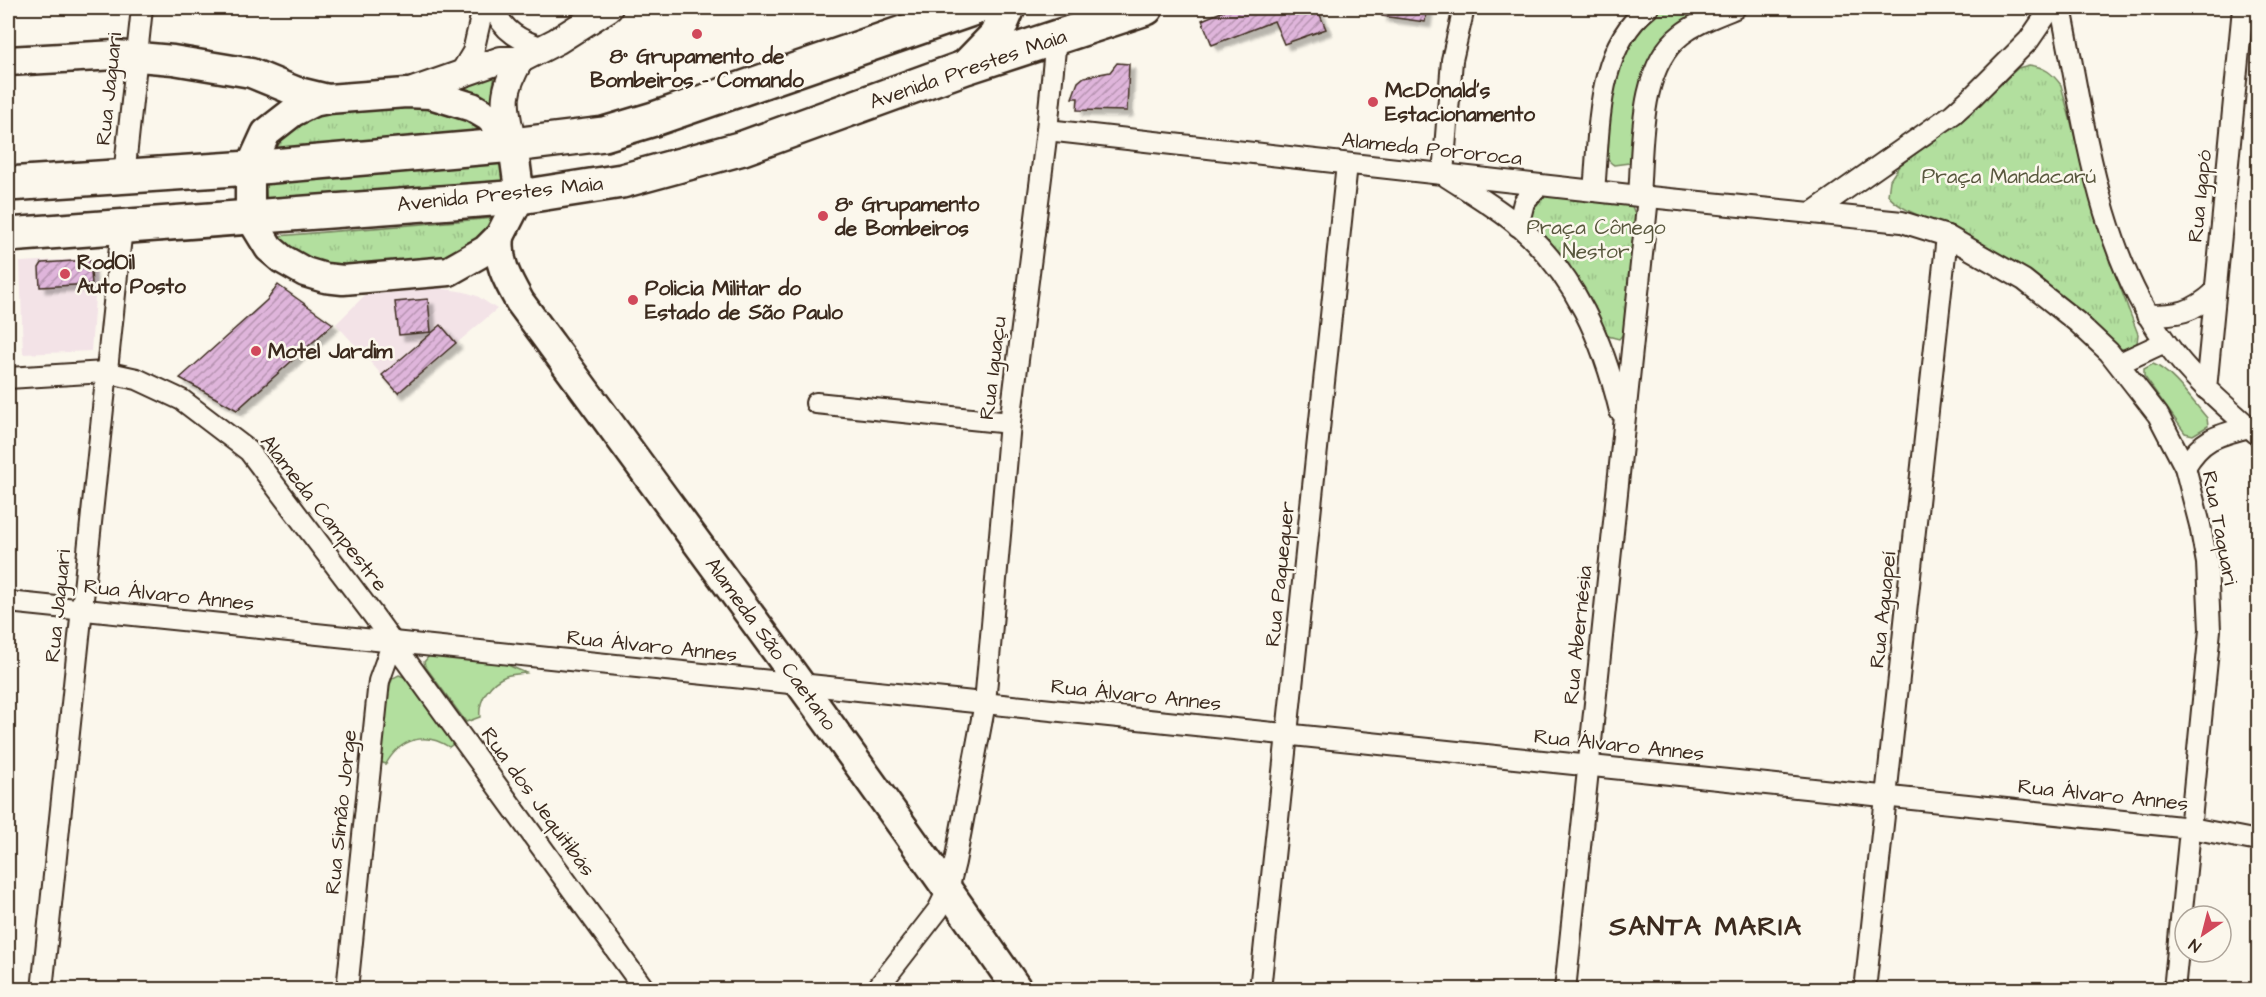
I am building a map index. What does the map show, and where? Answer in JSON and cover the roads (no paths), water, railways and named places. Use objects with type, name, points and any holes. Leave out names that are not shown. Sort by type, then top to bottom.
[{"type":"highway","points":[[8,184],[250,168],[576,138],[624,128],[975,8]]},
{"type":"highway","points":[[966,67],[996,36],[1008,8]]},
{"type":"highway","name":"Avenida Prestes Maia","points":[[8,235],[520,197],[622,181],[700,161],[781,135],[966,67],[1146,8]]},
{"type":"main road","points":[[8,61],[93,55],[173,60],[258,75],[295,91],[328,99]]},
{"type":"main road","points":[[235,71],[250,79],[268,99],[270,120],[250,168],[250,217],[269,248],[282,259],[305,272],[343,280],[449,270],[486,250],[500,236],[520,197],[513,145],[489,117],[472,107],[430,94],[406,93],[328,99],[303,106],[279,121],[266,133]]},
{"type":"main road","name":"Alameda São Caetano","points":[[500,236],[501,265],[520,302],[803,686],[850,756],[1018,990]]},
{"type":"main road","name":"Alameda São Caetano","points":[[449,270],[469,272],[483,277],[504,289],[520,302]]},
{"type":"street","name":"Rua Jaguari","points":[[124,176],[142,8]]},
{"type":"street","points":[[459,75],[473,52],[483,8]]},
{"type":"street","points":[[494,8],[502,24],[513,34],[525,42],[544,48]]},
{"type":"street","points":[[406,93],[501,60],[520,60],[609,8]]},
{"type":"street","points":[[1464,8],[1452,60],[1443,174],[1518,226],[1554,263],[1583,308],[1604,353],[1623,428]]},
{"type":"street","points":[[1594,191],[1606,75],[1621,40],[1648,8]]},
{"type":"street","points":[[1623,428],[1644,196],[1645,112],[1653,78],[1669,47],[1680,36],[1696,25],[1735,8]]},
{"type":"street","points":[[1812,212],[1871,173],[1967,102],[2029,39],[2051,8]]},
{"type":"street","points":[[2061,8],[2082,116],[2106,214],[2123,264],[2147,315],[2165,342],[2206,389],[2254,431]]},
{"type":"street","name":"Rua Igapó","points":[[2206,389],[2243,8]]},
{"type":"street","name":"Rua Iguaçu","points":[[876,990],[938,910],[948,890],[985,703],[1010,423],[1047,130],[1056,39]]},
{"type":"street","points":[[513,145],[504,97],[511,76],[520,60]]},
{"type":"street","name":"Alameda Pororoca","points":[[1047,130],[1594,191],[1812,212]]},
{"type":"street","name":"Rua Paquequer","points":[[1260,990],[1347,164]]},
{"type":"street","points":[[1518,226],[1524,202],[1539,185]]},
{"type":"street","points":[[1812,212],[1902,222],[1947,236],[2024,280],[2077,322],[2120,363],[2165,342]]},
{"type":"street","name":"Rua Jaguari","points":[[42,990],[122,227]]},
{"type":"street","name":"Rua Aguapeí","points":[[1865,990],[1888,797],[1947,236]]},
{"type":"street","points":[[2147,315],[2172,315],[2186,311],[2202,304],[2215,292]]},
{"type":"street","name":"Rua Taquari","points":[[2120,363],[2158,415],[2185,467],[2207,563],[2210,630],[2174,990]]},
{"type":"street","name":"Alameda Campestre","points":[[8,378],[105,372],[137,379],[182,400],[249,451],[393,642]]},
{"type":"street","points":[[816,403],[1010,423]]},
{"type":"street","name":"Rua Abernésia","points":[[1565,990],[1623,428]]},
{"type":"street","points":[[2185,467],[2192,455],[2209,439],[2254,431]]},
{"type":"street","name":"Rua Álvaro Annes","points":[[8,602],[2191,828],[2259,841]]},
{"type":"street","name":"Rua Simão Jorge","points":[[347,990],[379,681],[393,642]]},
{"type":"street","name":"Rua dos Jequitibás","points":[[393,642],[645,990]]},
{"type":"place","name":"8° Grupamento de Bombeiros - Comando","points":[[697,34]]},
{"type":"place","name":"McDonald's Estacionamento","points":[[1373,102]]},
{"type":"place","name":"8° Grupamento de Bombeiros","points":[[823,216]]},
{"type":"place","name":"RodOil Auto Posto","points":[[65,274]]},
{"type":"place","name":"Policia Militar do Estado de São Paulo","points":[[633,300]]},
{"type":"place","name":"Motel Jardim","points":[[256,351]]},
{"type":"district","name":"SANTA MARIA","points":[[1706,927]]},
{"type":"park label","name":"Praça Mandacarú","points":[[2009,176]]},
{"type":"park label","name":"Praça Cônego Nestor","points":[[1596,239]]}]
